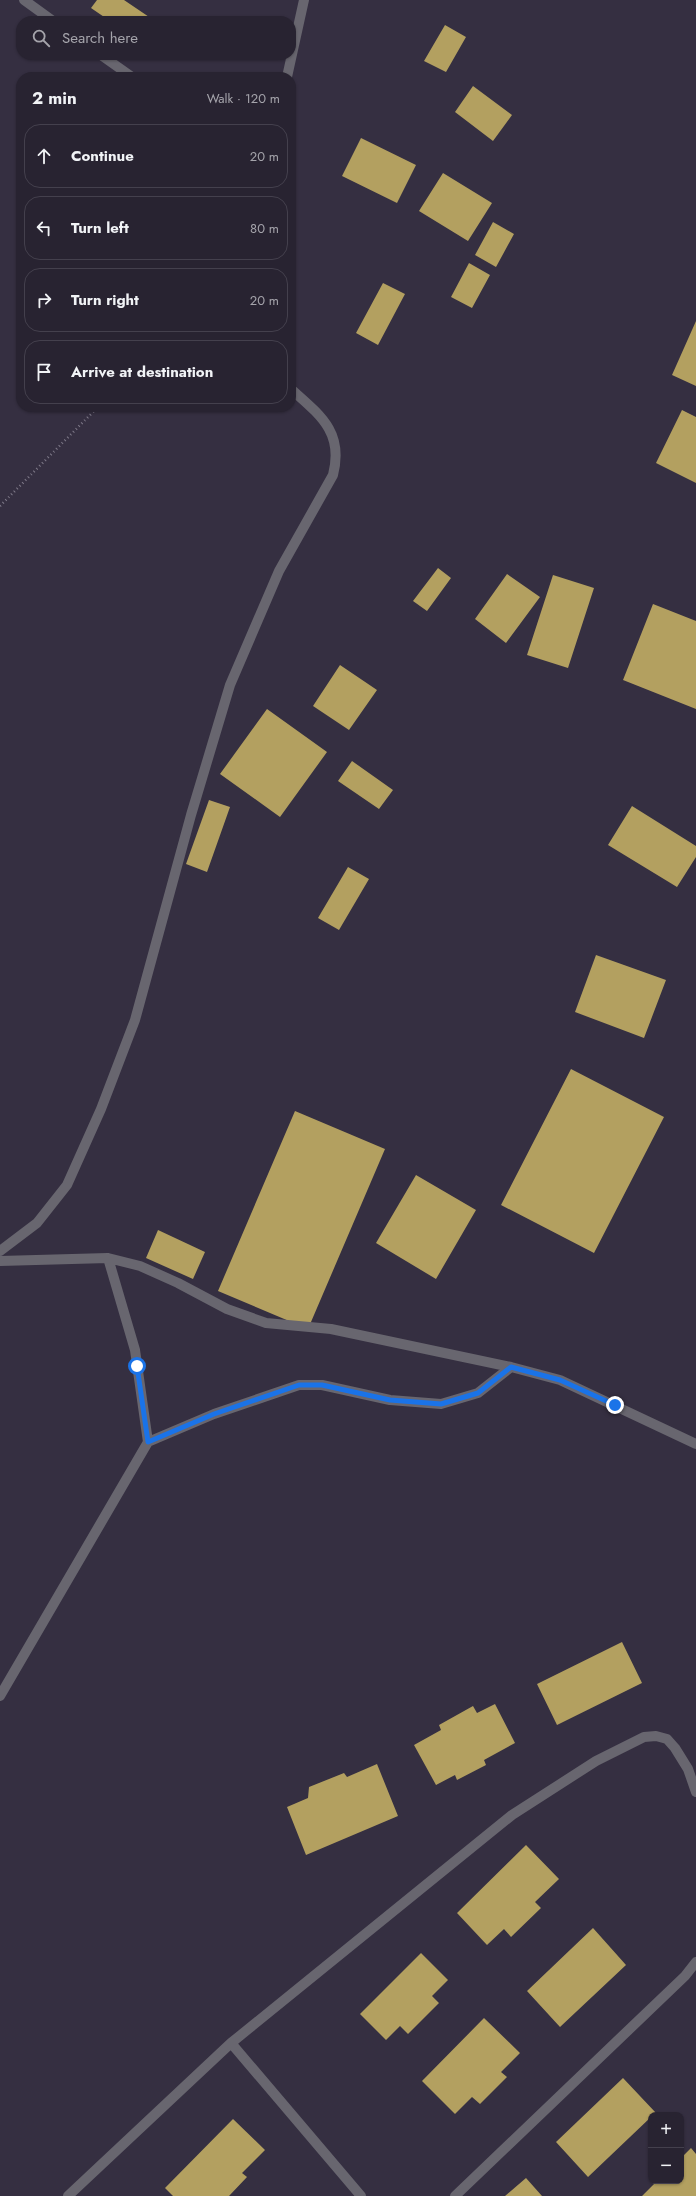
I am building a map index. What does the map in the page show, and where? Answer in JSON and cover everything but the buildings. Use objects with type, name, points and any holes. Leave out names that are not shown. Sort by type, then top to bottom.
[{"type":"street","points":[[24,0],[46,16]]},
{"type":"street","points":[[296,36],[304,0]]},
{"type":"street","points":[[108,60],[125,72]]},
{"type":"street","points":[[288,72],[291,60]]},
{"type":"street","points":[[0,1251],[37,1223],[67,1185],[100,1109],[135,1020],[191,815],[230,685],[279,571],[333,475],[337,455],[334,435],[322,419],[296,394]]},
{"type":"street","points":[[0,1261],[108,1258],[140,1266],[178,1282],[227,1309],[266,1323],[331,1329],[511,1367],[560,1380],[696,1444]]},
{"type":"street","points":[[108,1258],[135,1350],[148,1442]]},
{"type":"street","points":[[0,1696],[148,1442],[214,1414],[299,1385],[322,1385],[390,1400],[441,1404],[478,1393],[511,1367]]},
{"type":"street","points":[[68,2196],[231,2043],[512,1815],[596,1761],[644,1737],[656,1736],[667,1739],[676,1748],[688,1768],[696,1792]]},
{"type":"street","points":[[456,2196],[685,1976],[696,1962]]},
{"type":"street","points":[[231,2043],[361,2196]]},
{"type":"path","points":[[0,506],[93,412]]},
{"type":"route","points":[[137,1366],[148,1442],[214,1414],[299,1385],[322,1385],[390,1400],[441,1404],[478,1393],[511,1367],[560,1380],[615,1405]]}]
